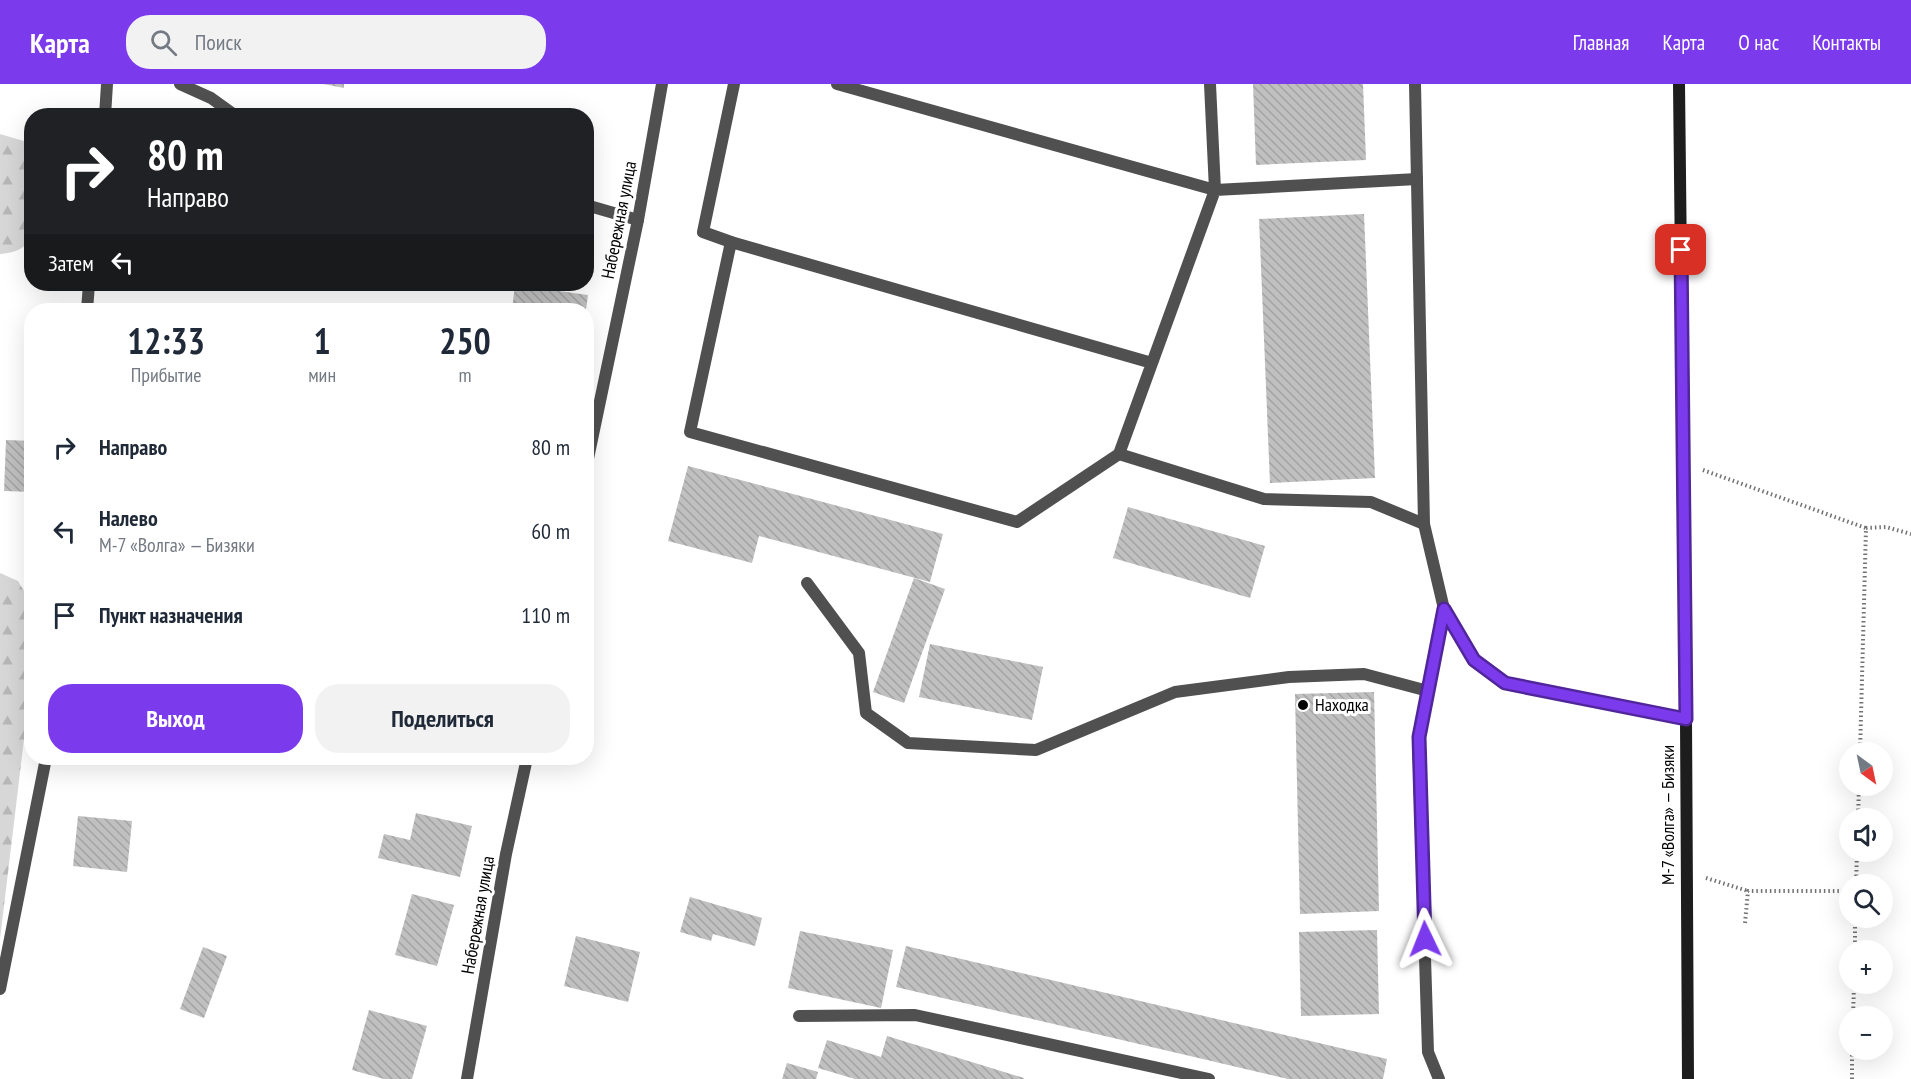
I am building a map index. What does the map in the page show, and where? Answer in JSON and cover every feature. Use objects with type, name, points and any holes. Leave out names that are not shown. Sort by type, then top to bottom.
[{"type":"main road","name":"М-7 «Волга» — Бизяки","points":[[1679,84],[1688,1079]]},
{"type":"street","points":[[106,108],[107,84]]},
{"type":"street","points":[[180,84],[211,98],[225,108]]},
{"type":"street","name":"Набережная улица","points":[[594,430],[638,220],[662,84]]},
{"type":"street","points":[[734,84],[703,232],[1152,363]]},
{"type":"street","points":[[837,84],[1215,190],[1417,179]]},
{"type":"street","points":[[731,242],[690,432],[1017,522],[1119,454],[1215,190],[1210,84]]},
{"type":"street","points":[[1415,84],[1424,524],[1444,609],[1474,660],[1505,683],[1686,719]]},
{"type":"street","points":[[594,207],[638,220]]},
{"type":"street","points":[[1119,454],[1264,499],[1371,502],[1424,524]]},
{"type":"street","points":[[807,583],[859,653],[866,713],[908,743],[1036,750],[1175,692],[1289,677],[1364,674],[1428,691]]},
{"type":"street","points":[[1439,1079],[1428,1052],[1419,737],[1444,609]]},
{"type":"street","points":[[0,989],[45,765]]},
{"type":"street","name":"Набережная улица","points":[[467,1079],[506,855],[525,765]]},
{"type":"street","points":[[799,1016],[915,1015],[1209,1079]]},
{"type":"path","points":[[1683,463],[1866,528],[1886,527],[1911,534]]},
{"type":"path","points":[[1860,742],[1866,528]]},
{"type":"path","points":[[1686,872],[1748,891],[1839,891]]},
{"type":"path","points":[[1745,922],[1748,891]]},
{"type":"path","points":[[1852,1060],[1852,1079]]},
{"type":"green space","points":[[0,134],[24,141],[24,246],[0,254]]},
{"type":"green space","points":[[0,573],[18,581],[24,591],[24,739],[0,939]]},
{"type":"building","points":[[323,84],[344,84],[344,88]]},
{"type":"building","points":[[1253,84],[1363,84],[1366,160],[1256,165]]},
{"type":"building","points":[[1364,214],[1375,478],[1270,483],[1259,219]]},
{"type":"building","points":[[514,291],[559,291],[588,295],[587,303],[513,303]]},
{"type":"building","points":[[6,440],[24,441],[24,492],[4,491]]},
{"type":"building","points":[[688,466],[943,534],[930,582],[759,536],[752,563],[668,541]]},
{"type":"building","points":[[1128,507],[1265,546],[1250,598],[1113,558]]},
{"type":"building","points":[[914,578],[945,589],[904,703],[873,692]]},
{"type":"building","points":[[930,644],[1043,667],[1032,720],[919,697]]},
{"type":"building","points":[[1374,692],[1379,911],[1300,914],[1295,694]]},
{"type":"building","points":[[416,813],[472,826],[460,877],[378,858],[384,834],[410,840]]},
{"type":"building","points":[[78,816],[132,821],[127,872],[73,866]]},
{"type":"building","points":[[412,894],[454,905],[437,966],[395,955]]},
{"type":"building","points":[[690,897],[762,918],[755,946],[713,934],[711,941],[680,932]]},
{"type":"building","points":[[1377,930],[1379,1014],[1301,1016],[1299,932]]},
{"type":"building","points":[[800,931],[893,950],[881,1008],[788,988]]},
{"type":"building","points":[[576,936],[640,952],[628,1002],[564,986]]},
{"type":"building","points":[[906,946],[1387,1059],[1383,1079],[1288,1079],[896,987]]},
{"type":"building","points":[[203,947],[227,956],[204,1018],[180,1009]]},
{"type":"building","points":[[369,1010],[427,1026],[412,1079],[384,1079],[352,1070]]},
{"type":"building","points":[[887,1036],[1024,1079],[855,1079],[818,1068],[827,1040],[881,1057]]},
{"type":"building","points":[[787,1063],[818,1072],[816,1079],[782,1079]]},
{"type":"place","name":"Находка","points":[[1303,705]]},
{"type":"route","points":[[1425,939],[1419,737],[1444,609],[1474,660],[1505,683],[1686,719],[1681,250]]}]
